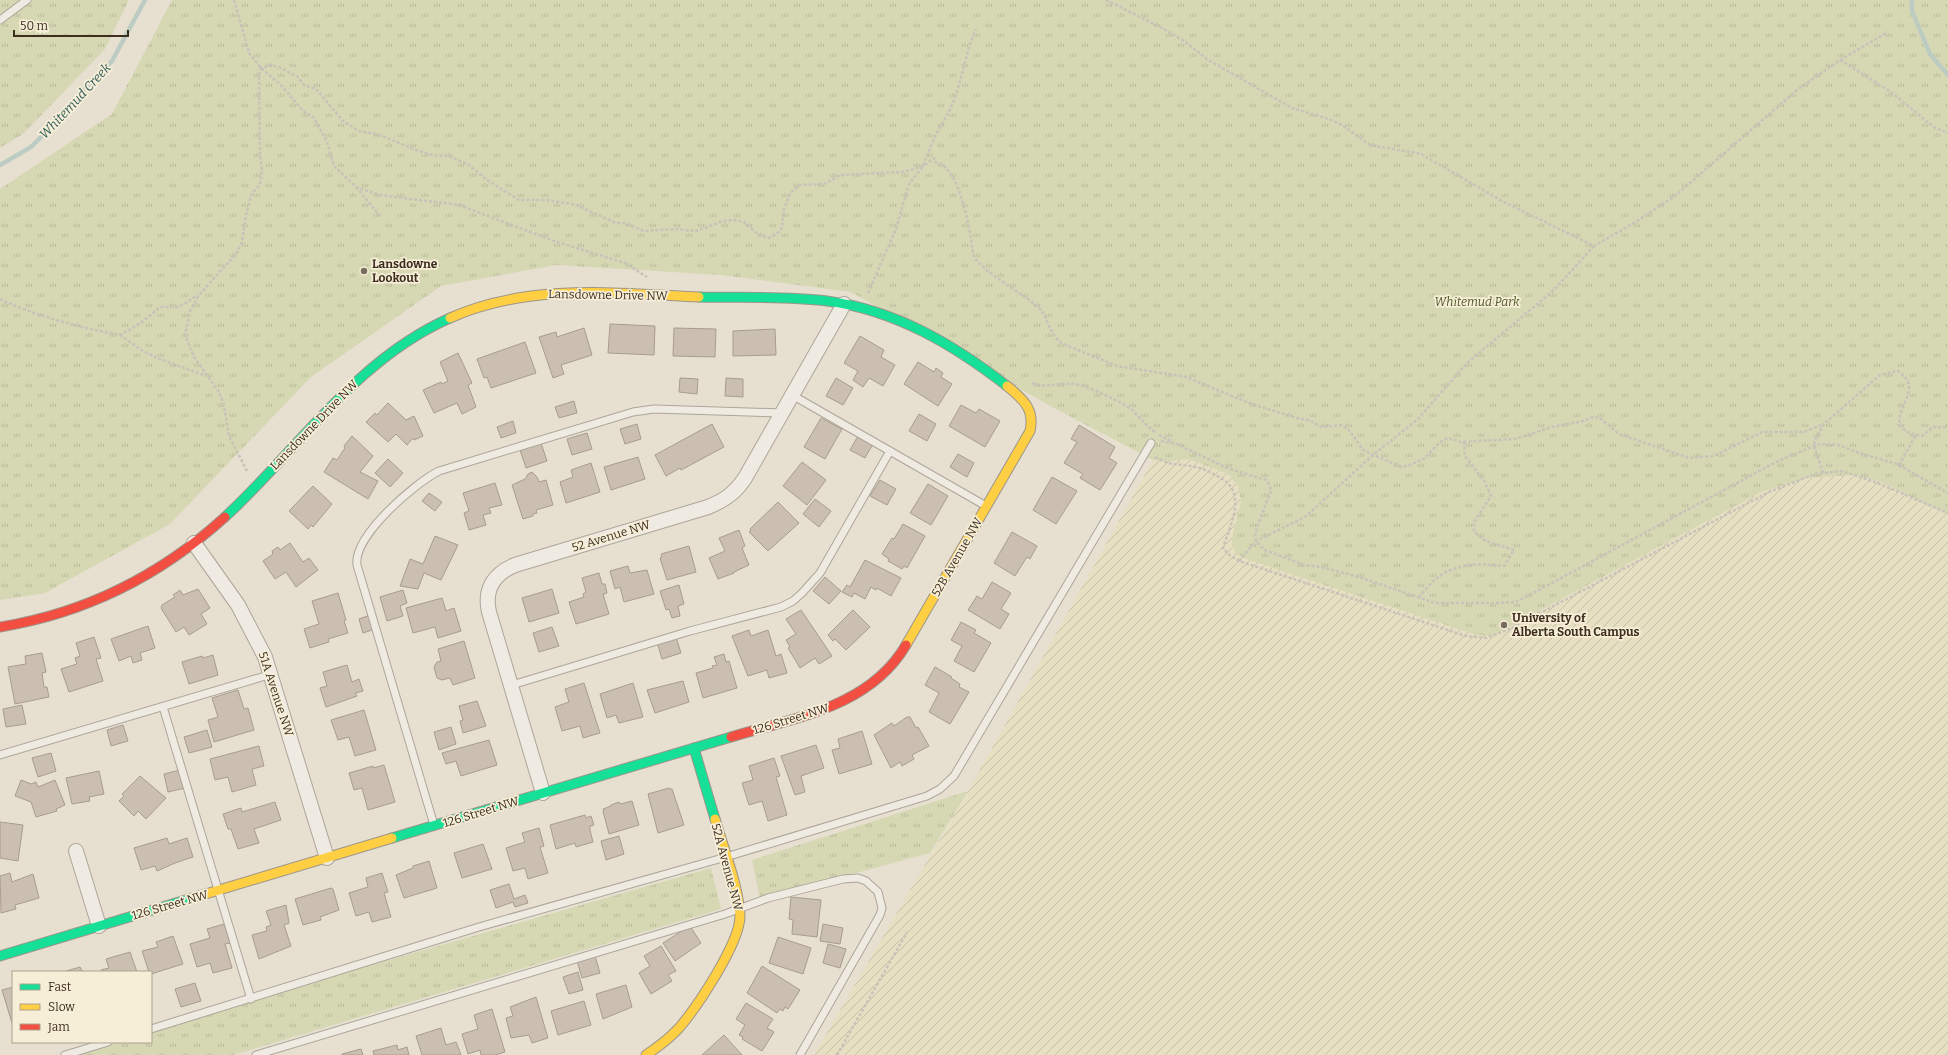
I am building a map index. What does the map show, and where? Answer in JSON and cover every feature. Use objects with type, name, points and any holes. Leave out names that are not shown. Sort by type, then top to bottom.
[{"type":"street","name":"Lansdowne Drive NW","points":[[0,627],[60,614],[109,595],[154,570],[194,543],[222,519],[342,394],[379,360],[397,346],[448,317],[486,304],[537,294],[573,293],[804,300],[862,307],[887,314],[928,332],[954,348],[1009,388],[1022,398],[1031,409]]},
{"type":"street","name":"52 Avenue NW","points":[[543,793],[512,685],[487,606],[489,590],[495,577],[507,568],[515,565],[708,507],[726,499],[745,478],[844,304]]},
{"type":"street","name":"52B Avenue NW","points":[[861,693],[879,678],[904,648],[1030,431],[1033,422],[1031,409]]},
{"type":"street","name":"51A Avenue NW","points":[[194,543],[231,594],[248,622],[266,657],[327,858]]},
{"type":"street","name":"126 Street NW","points":[[0,956],[836,706],[861,693]]},
{"type":"street","name":"52A Avenue NW","points":[[646,1055],[668,1039],[695,1009],[735,938],[740,920],[739,910],[726,858],[694,748]]},
{"type":"street","points":[[76,851],[99,926]]},
{"type":"lane","points":[[0,20],[27,0]]},
{"type":"lane","points":[[792,395],[987,506]]},
{"type":"lane","points":[[435,827],[357,565],[358,552],[366,538],[405,495],[424,480],[439,471],[625,414],[654,409],[782,413]]},
{"type":"lane","points":[[152,1029],[479,927],[726,858],[927,796],[940,788],[954,776],[1151,443]]},
{"type":"lane","points":[[512,685],[690,631],[767,612],[793,601],[820,573],[890,451]]},
{"type":"lane","points":[[0,755],[272,674]]},
{"type":"lane","points":[[163,707],[251,999]]},
{"type":"lane","points":[[256,1055],[739,910],[768,898],[843,879],[858,878],[866,881],[878,892],[882,908],[880,915],[800,1055]]},
{"type":"lane","points":[[65,1055],[105,1043]]},
{"type":"path","points":[[234,0],[250,53],[261,68],[282,85],[302,110],[314,118],[327,142],[334,166],[356,187],[380,216]]},
{"type":"path","points":[[1106,0],[1164,29],[1184,41],[1207,59],[1292,108],[1329,119],[1342,125],[1370,145],[1420,154],[1502,200],[1594,246]]},
{"type":"path","points":[[862,307],[896,229],[909,184],[923,166],[957,92],[968,50],[976,29]]},
{"type":"path","points":[[1239,561],[1256,541],[1304,517],[1373,455],[1418,419],[1467,364],[1554,290],[1594,246],[1634,223],[1674,196],[1798,90],[1840,60],[1888,32]]},
{"type":"path","points":[[1840,60],[1891,92],[1935,128],[1948,133]]},
{"type":"path","points":[[261,68],[271,65],[279,67],[298,77],[304,85],[316,89],[343,121],[358,131],[380,135],[432,155],[448,156],[468,165],[487,180],[519,200],[547,200],[576,205],[616,223],[624,224],[644,231],[676,229],[696,231],[723,221],[734,220],[744,222],[759,235],[769,238],[779,232],[782,227],[784,209],[791,192],[800,185],[824,184],[840,175],[904,172],[923,166],[934,158],[935,162],[940,162],[951,174],[957,184],[974,256],[984,268],[1040,307],[1048,326],[1058,341],[1117,366],[1186,376],[1249,403],[1300,419],[1309,420],[1322,427],[1341,425],[1349,430],[1355,437],[1358,446],[1373,455],[1401,467],[1410,465],[1425,458],[1439,443],[1446,439],[1464,442],[1515,439],[1552,426],[1584,421],[1593,417],[1600,418],[1619,434],[1689,458],[1714,456],[1762,432],[1804,432],[1824,424],[1880,375],[1898,371],[1903,375],[1909,387],[1900,410],[1899,421],[1903,428],[1916,435],[1922,436],[1933,427],[1948,427]]},
{"type":"path","points":[[255,486],[229,436],[224,405],[219,392],[206,376],[194,357],[185,335],[190,311],[199,295],[236,254],[242,242],[246,215],[252,193],[260,185],[262,170],[260,154],[260,101],[258,87],[261,68]]},
{"type":"path","points":[[356,187],[380,195],[459,205],[554,241],[625,263],[648,278]]},
{"type":"path","points":[[120,335],[141,323],[160,307],[179,307],[199,295]]},
{"type":"path","points":[[0,299],[17,307],[71,325],[120,335],[143,351],[206,376]]},
{"type":"path","points":[[1009,388],[1029,382],[1043,387],[1076,384],[1094,390],[1132,410],[1148,428],[1177,444],[1227,468],[1266,480],[1271,491],[1257,527],[1256,541],[1265,550],[1304,565],[1322,567],[1362,578],[1435,603],[1477,604],[1514,602],[1524,598],[1776,462],[1822,444],[1839,445],[1859,453],[1899,465],[1948,493]]},
{"type":"path","points":[[1823,473],[1814,446],[1815,440],[1824,424]]},
{"type":"path","points":[[1899,465],[1916,435]]},
{"type":"path","points":[[1151,443],[1156,441],[1177,444]]},
{"type":"path","points":[[1419,598],[1436,579],[1455,568],[1480,563],[1504,566],[1514,550],[1486,541],[1474,532],[1474,522],[1491,496],[1485,482],[1465,456],[1464,442]]},
{"type":"path","points":[[1146,451],[1170,465],[1198,467],[1227,481],[1233,488],[1236,499],[1223,548],[1228,554],[1239,561],[1448,631],[1466,636],[1486,638],[1510,629],[1769,492],[1815,474],[1842,471],[1875,482],[1948,513]]},
{"type":"path","points":[[837,1055],[906,932]]},
{"type":"shaded area","name":"University of Alberta South Campus","points":[[1188,459],[1216,468],[1229,475],[1238,486],[1241,502],[1232,537],[1232,544],[1498,633],[1761,492],[1807,478],[1853,475],[1879,481],[1948,515],[1948,1055],[814,1055],[968,791],[1153,460],[1171,461]]},
{"type":"green space","points":[[0,0],[129,0],[105,49],[23,134],[0,148]]},
{"type":"green space","name":"Whitemud Park","points":[[172,0],[1948,0],[1948,515],[1879,481],[1853,475],[1807,478],[1761,492],[1498,633],[1489,636],[1474,634],[1246,559],[1236,553],[1232,544],[1232,537],[1241,502],[1238,486],[1229,475],[1188,459],[1171,461],[1153,460],[1052,407],[851,292],[721,275],[556,265],[441,286],[311,377],[170,524],[45,593],[0,600],[0,189],[112,114]]},
{"type":"green space","points":[[968,791],[930,853],[760,899],[752,860]]},
{"type":"green space","points":[[711,868],[721,909],[233,1055],[57,1055],[99,1043],[152,1043],[152,1028]]},
{"type":"building","points":[[610,324],[655,326],[654,355],[608,353]]},
{"type":"building","points":[[584,328],[592,355],[561,365],[564,374],[553,378],[539,337],[556,332],[557,337]]},
{"type":"building","points":[[674,328],[716,329],[715,357],[673,356]]},
{"type":"building","points":[[775,329],[776,355],[733,356],[733,331]]},
{"type":"building","points":[[860,336],[884,350],[881,357],[895,365],[883,386],[869,378],[863,387],[853,380],[858,371],[844,363]]},
{"type":"building","points":[[525,342],[536,373],[491,388],[487,377],[484,378],[477,359]]},
{"type":"building","points":[[458,353],[472,383],[468,385],[476,407],[462,414],[457,403],[434,413],[423,390],[441,382],[442,384],[448,381],[440,362]]},
{"type":"building","points":[[918,362],[934,372],[936,368],[943,373],[941,377],[952,384],[938,406],[904,384]]},
{"type":"building","points":[[680,378],[698,379],[697,394],[679,392]]},
{"type":"building","points":[[726,378],[743,379],[743,397],[725,396]]},
{"type":"building","points":[[836,378],[853,388],[843,405],[826,396]]},
{"type":"building","points":[[574,401],[577,413],[559,418],[555,407]]},
{"type":"building","points":[[388,403],[406,420],[414,416],[423,436],[414,440],[413,438],[407,445],[396,434],[388,442],[366,422],[375,413],[377,415]]},
{"type":"building","points":[[961,405],[976,413],[979,409],[1000,421],[985,447],[949,426]]},
{"type":"building","points":[[919,414],[936,424],[927,441],[909,431]]},
{"type":"building","points":[[821,418],[842,429],[825,459],[804,447]]},
{"type":"building","points":[[513,421],[516,433],[501,438],[497,427]]},
{"type":"building","points":[[637,424],[641,439],[625,444],[620,429]]},
{"type":"building","points":[[712,424],[724,447],[681,470],[680,468],[666,476],[655,455]]},
{"type":"building","points":[[1079,425],[1115,447],[1109,458],[1117,463],[1100,490],[1080,478],[1083,474],[1064,463],[1077,442],[1071,439]]},
{"type":"building","points":[[587,433],[592,449],[572,455],[567,439]]},
{"type":"building","points":[[859,434],[874,442],[865,458],[850,450]]},
{"type":"building","points":[[352,436],[373,456],[360,472],[378,481],[368,499],[324,472],[333,458],[337,460],[345,448],[344,446]]},
{"type":"building","points":[[541,443],[547,461],[526,468],[520,450]]},
{"type":"building","points":[[958,454],[974,463],[967,477],[950,467]]},
{"type":"building","points":[[638,457],[645,479],[611,490],[604,467]]},
{"type":"building","points":[[388,459],[403,473],[390,487],[375,473]]},
{"type":"building","points":[[802,462],[826,480],[807,505],[783,486]]},
{"type":"building","points":[[591,463],[600,492],[566,503],[560,482],[573,477],[571,470]]},
{"type":"building","points":[[532,472],[537,477],[539,482],[546,480],[553,505],[536,510],[537,513],[533,514],[533,516],[523,519],[512,485],[525,479],[528,474]]},
{"type":"building","points":[[1052,477],[1077,491],[1056,524],[1033,510]]},
{"type":"building","points":[[880,480],[896,489],[887,505],[870,496]]},
{"type":"building","points":[[495,483],[502,505],[489,508],[491,513],[483,515],[486,525],[469,530],[464,513],[469,511],[463,493]]},
{"type":"building","points":[[928,484],[948,496],[931,525],[910,513]]},
{"type":"building","points":[[313,486],[332,504],[313,527],[311,525],[308,529],[289,511]]},
{"type":"building","points":[[429,493],[442,502],[435,511],[422,501]]},
{"type":"building","points":[[815,499],[831,511],[819,527],[803,514]]},
{"type":"building","points":[[778,502],[799,523],[768,551],[749,532],[751,531],[750,529]]},
{"type":"building","points":[[903,524],[925,536],[907,568],[904,566],[902,569],[888,561],[889,559],[882,554],[892,538],[894,539]]},
{"type":"building","points":[[739,530],[745,546],[742,548],[749,565],[718,579],[709,558],[725,551],[719,538]]},
{"type":"building","points":[[1012,532],[1037,546],[1030,559],[1027,557],[1015,576],[994,563]]},
{"type":"building","points":[[435,536],[458,545],[441,580],[424,573],[418,589],[400,586],[410,559],[423,564]]},
{"type":"building","points":[[290,543],[303,562],[309,558],[318,570],[296,587],[286,572],[275,579],[263,561],[273,554],[272,551],[278,547],[280,550]]},
{"type":"building","points":[[689,546],[696,572],[667,580],[660,558],[662,557],[661,554]]},
{"type":"building","points":[[865,560],[901,578],[891,596],[877,588],[876,590],[871,587],[865,599],[854,593],[852,597],[842,592],[847,585],[850,587]]},
{"type":"building","points":[[628,566],[630,573],[647,570],[654,594],[624,602],[620,587],[615,589],[610,571]]},
{"type":"building","points":[[599,573],[602,584],[605,584],[607,593],[603,594],[609,614],[576,624],[569,602],[584,597],[583,594],[586,592],[582,578]]},
{"type":"building","points":[[825,577],[841,591],[829,604],[813,591]]},
{"type":"building","points":[[992,582],[1011,593],[1001,609],[1009,614],[1000,629],[968,610],[977,596],[982,599]]},
{"type":"building","points":[[679,585],[684,604],[678,606],[680,616],[672,618],[669,609],[666,610],[660,591]]},
{"type":"building","points":[[198,589],[210,608],[201,614],[207,624],[189,635],[184,627],[176,632],[161,608],[162,605],[175,597],[173,595],[180,590],[183,595]]},
{"type":"building","points":[[552,589],[559,613],[529,622],[522,598]]},
{"type":"building","points":[[403,590],[407,603],[400,606],[403,616],[387,621],[380,597]]},
{"type":"building","points":[[338,593],[346,620],[344,621],[348,633],[328,639],[329,642],[310,648],[304,629],[319,624],[312,601]]},
{"type":"building","points":[[442,598],[446,611],[454,608],[461,631],[438,638],[435,627],[413,633],[406,608]]},
{"type":"building","points":[[801,610],[832,656],[819,664],[815,658],[800,668],[788,648],[790,647],[786,640],[796,634],[786,619]]},
{"type":"building","points":[[853,610],[870,627],[846,650],[835,639],[833,641],[828,635]]},
{"type":"building","points":[[370,615],[375,629],[363,633],[359,619]]},
{"type":"building","points":[[961,622],[976,630],[974,633],[991,643],[974,672],[954,661],[962,646],[951,640]]},
{"type":"building","points":[[148,626],[155,648],[140,653],[142,660],[133,663],[131,656],[119,661],[111,639]]},
{"type":"building","points":[[552,627],[559,646],[539,652],[533,633]]},
{"type":"building","points":[[749,630],[751,636],[768,630],[776,656],[781,654],[787,673],[769,678],[767,670],[748,676],[732,636]]},
{"type":"building","points":[[94,637],[101,658],[96,659],[103,681],[69,692],[61,669],[77,664],[75,658],[80,656],[76,643]]},
{"type":"building","points":[[676,637],[681,653],[662,659],[657,642]]},
{"type":"building","points":[[464,641],[475,678],[453,685],[450,678],[442,680],[437,678],[434,667],[437,662],[441,661],[438,649]]},
{"type":"building","points":[[42,653],[46,672],[42,673],[44,687],[47,687],[49,697],[15,704],[8,667],[26,664],[25,656]]},
{"type":"building","points":[[724,654],[726,662],[729,661],[737,688],[703,698],[696,673],[713,668],[712,666],[717,665],[714,657]]},
{"type":"building","points":[[213,655],[218,675],[189,684],[182,662],[202,656],[203,658]]},
{"type":"building","points":[[347,665],[352,682],[359,679],[363,691],[355,693],[357,696],[326,707],[320,688],[327,686],[323,672]]},
{"type":"building","points":[[935,667],[952,677],[951,678],[960,684],[959,687],[969,692],[950,724],[929,712],[939,693],[925,685]]},
{"type":"building","points":[[683,681],[689,702],[655,713],[647,690]]},
{"type":"building","points":[[584,683],[600,733],[583,738],[580,726],[562,731],[555,707],[569,702],[565,689]]},
{"type":"building","points":[[633,683],[643,717],[619,723],[616,715],[607,718],[600,694]]},
{"type":"building","points":[[238,690],[244,709],[248,708],[254,730],[214,742],[208,720],[218,717],[212,698]]},
{"type":"building","points":[[477,701],[486,726],[463,733],[460,721],[463,720],[459,706]]},
{"type":"building","points":[[22,705],[26,724],[6,727],[3,709]]},
{"type":"building","points":[[364,710],[376,750],[355,756],[349,737],[338,740],[331,720]]},
{"type":"building","points":[[907,717],[910,717],[916,728],[918,727],[929,746],[912,755],[914,759],[902,766],[900,762],[891,768],[874,735],[892,723],[894,726]]},
{"type":"building","points":[[123,725],[128,741],[111,746],[107,730]]},
{"type":"building","points":[[451,727],[456,744],[439,750],[434,732]]},
{"type":"building","points":[[207,730],[212,747],[189,753],[184,737]]},
{"type":"building","points":[[862,731],[872,764],[839,774],[832,750],[840,748],[838,739]]},
{"type":"building","points":[[489,740],[497,765],[461,776],[456,761],[446,764],[442,753]]},
{"type":"building","points":[[816,745],[824,768],[801,776],[805,792],[795,795],[781,756]]},
{"type":"building","points":[[259,746],[264,766],[252,769],[256,785],[232,792],[228,777],[215,780],[210,759]]},
{"type":"building","points":[[51,753],[56,771],[38,777],[32,758]]},
{"type":"building","points":[[774,758],[780,776],[776,777],[787,815],[768,821],[762,801],[749,805],[742,783],[753,780],[749,766]]},
{"type":"building","points":[[384,765],[395,802],[368,810],[362,788],[354,790],[349,773],[373,766],[373,768]]},
{"type":"building","points":[[180,770],[185,788],[168,792],[164,774]]},
{"type":"building","points":[[99,771],[104,794],[89,797],[90,801],[72,804],[66,778]]},
{"type":"building","points":[[140,776],[166,798],[146,819],[138,811],[134,816],[119,801],[124,796],[122,794]]},
{"type":"building","points":[[21,780],[31,784],[36,782],[38,787],[55,780],[65,805],[56,809],[57,811],[36,817],[31,802],[15,796]]},
{"type":"building","points":[[669,788],[672,789],[684,825],[658,833],[648,794]]},
{"type":"building","points":[[632,801],[639,825],[609,834],[603,809],[619,802],[620,804]]},
{"type":"building","points":[[275,802],[281,820],[254,829],[259,843],[238,849],[231,829],[228,829],[223,814],[241,808],[242,812]]},
{"type":"building","points":[[585,815],[586,818],[591,816],[594,825],[590,826],[593,842],[576,847],[575,843],[556,849],[550,825]]},
{"type":"building","points":[[0,822],[23,825],[18,861],[0,858]]},
{"type":"building","points":[[539,828],[544,846],[540,847],[548,873],[528,879],[525,868],[513,871],[506,848],[525,842],[522,833]]},
{"type":"building","points":[[619,836],[624,854],[606,860],[601,841]]},
{"type":"building","points":[[167,838],[169,844],[187,838],[193,857],[157,871],[155,866],[141,870],[134,848]]},
{"type":"building","points":[[483,844],[492,869],[462,878],[454,853]]},
{"type":"building","points":[[429,861],[437,888],[404,898],[396,875],[413,868],[413,866]]},
{"type":"building","points":[[10,873],[12,882],[33,874],[39,898],[15,905],[16,909],[1,913],[0,876]]},
{"type":"building","points":[[382,873],[388,892],[384,893],[391,917],[372,922],[369,912],[356,916],[349,893],[368,887],[366,878]]},
{"type":"building","points":[[509,884],[514,899],[525,895],[528,903],[515,907],[513,902],[496,908],[490,890]]},
{"type":"building","points":[[331,888],[333,889],[339,910],[320,917],[321,920],[303,925],[295,899]]},
{"type":"building","points":[[791,897],[821,900],[817,937],[792,934],[793,920],[789,919]]},
{"type":"building","points":[[286,905],[289,923],[284,925],[291,946],[259,959],[252,935],[267,931],[266,927],[271,925],[266,911]]},
{"type":"building","points":[[224,924],[230,943],[225,944],[232,968],[213,973],[210,963],[197,967],[190,944],[210,938],[207,929]]},
{"type":"building","points":[[823,924],[843,928],[840,944],[820,941]]},
{"type":"building","points":[[690,926],[701,943],[675,961],[663,943]]},
{"type":"building","points":[[173,936],[183,964],[152,974],[152,971],[149,971],[142,951],[158,947],[156,942]]},
{"type":"building","points":[[778,937],[811,948],[803,974],[769,963]]},
{"type":"building","points":[[828,944],[846,949],[840,968],[823,963]]},
{"type":"building","points":[[661,946],[676,971],[668,975],[672,981],[651,994],[639,973],[650,966],[644,956]]},
{"type":"building","points":[[130,952],[137,971],[102,971],[109,968],[106,959]]},
{"type":"building","points":[[595,956],[600,973],[582,978],[577,961]]},
{"type":"building","points":[[762,966],[800,990],[788,1009],[785,1007],[783,1011],[780,1009],[777,1013],[747,993]]},
{"type":"building","points":[[80,967],[82,971],[66,971]]},
{"type":"building","points":[[578,972],[583,990],[569,994],[563,977]]},
{"type":"building","points":[[195,983],[201,1001],[181,1007],[175,989]]},
{"type":"building","points":[[626,985],[632,1007],[603,1019],[596,994]]},
{"type":"building","points":[[12,987],[12,1023],[2,990]]},
{"type":"building","points":[[536,997],[548,1038],[532,1043],[529,1035],[511,1038],[506,1018],[513,1016],[510,1007]]},
{"type":"building","points":[[584,1001],[591,1025],[558,1035],[551,1011]]},
{"type":"building","points":[[746,1003],[773,1019],[767,1028],[774,1032],[762,1051],[742,1039],[743,1037],[739,1035],[745,1025],[736,1019]]},
{"type":"building","points":[[492,1009],[505,1052],[495,1055],[481,1055],[480,1050],[468,1054],[462,1034],[478,1029],[474,1015]]},
{"type":"building","points":[[441,1028],[446,1045],[456,1042],[461,1055],[422,1055],[416,1036]]},
{"type":"building","points":[[724,1035],[742,1055],[702,1055]]},
{"type":"building","points":[[397,1045],[398,1050],[407,1047],[409,1055],[374,1055],[373,1051]]},
{"type":"building","points":[[361,1049],[363,1055],[342,1055],[342,1054]]},
{"type":"waterway","name":"Whitemud Creek","points":[[0,165],[31,147],[112,61],[145,0]]},
{"type":"waterway","name":"Whitemud Creek","points":[[1912,0],[1912,11],[1930,54],[1948,75]]},
{"type":"traffic: fast","points":[[699,297],[811,299],[876,312],[922,331],[944,343],[966,356],[1007,386]]},
{"type":"traffic: fast","points":[[225,517],[252,491],[357,381],[385,357],[416,336],[450,318]]},
{"type":"traffic: fast","points":[[392,838],[731,737]]},
{"type":"traffic: fast","points":[[694,748],[715,819]]},
{"type":"traffic: fast","points":[[0,956],[199,896]]},
{"type":"traffic: slow","points":[[450,318],[480,307],[510,299],[541,295],[604,293],[699,297]]},
{"type":"traffic: slow","points":[[906,645],[1030,431],[1031,417],[1026,405],[1023,400],[1007,386]]},
{"type":"traffic: slow","points":[[646,1055],[663,1043],[687,1018],[716,974],[733,942],[738,928],[740,916],[737,893],[715,819]]},
{"type":"traffic: slow","points":[[199,896],[392,838]]},
{"type":"traffic: jam","points":[[0,627],[32,621],[62,612],[92,602],[120,589],[175,557],[225,517]]},
{"type":"traffic: jam","points":[[731,737],[805,716],[829,707],[851,696],[872,683],[891,666],[906,645]]},
{"type":"place","name":"Lansdowne Lookout","points":[[364,271]]},
{"type":"place","name":"University of Alberta South Campus","points":[[1504,625]]}]
